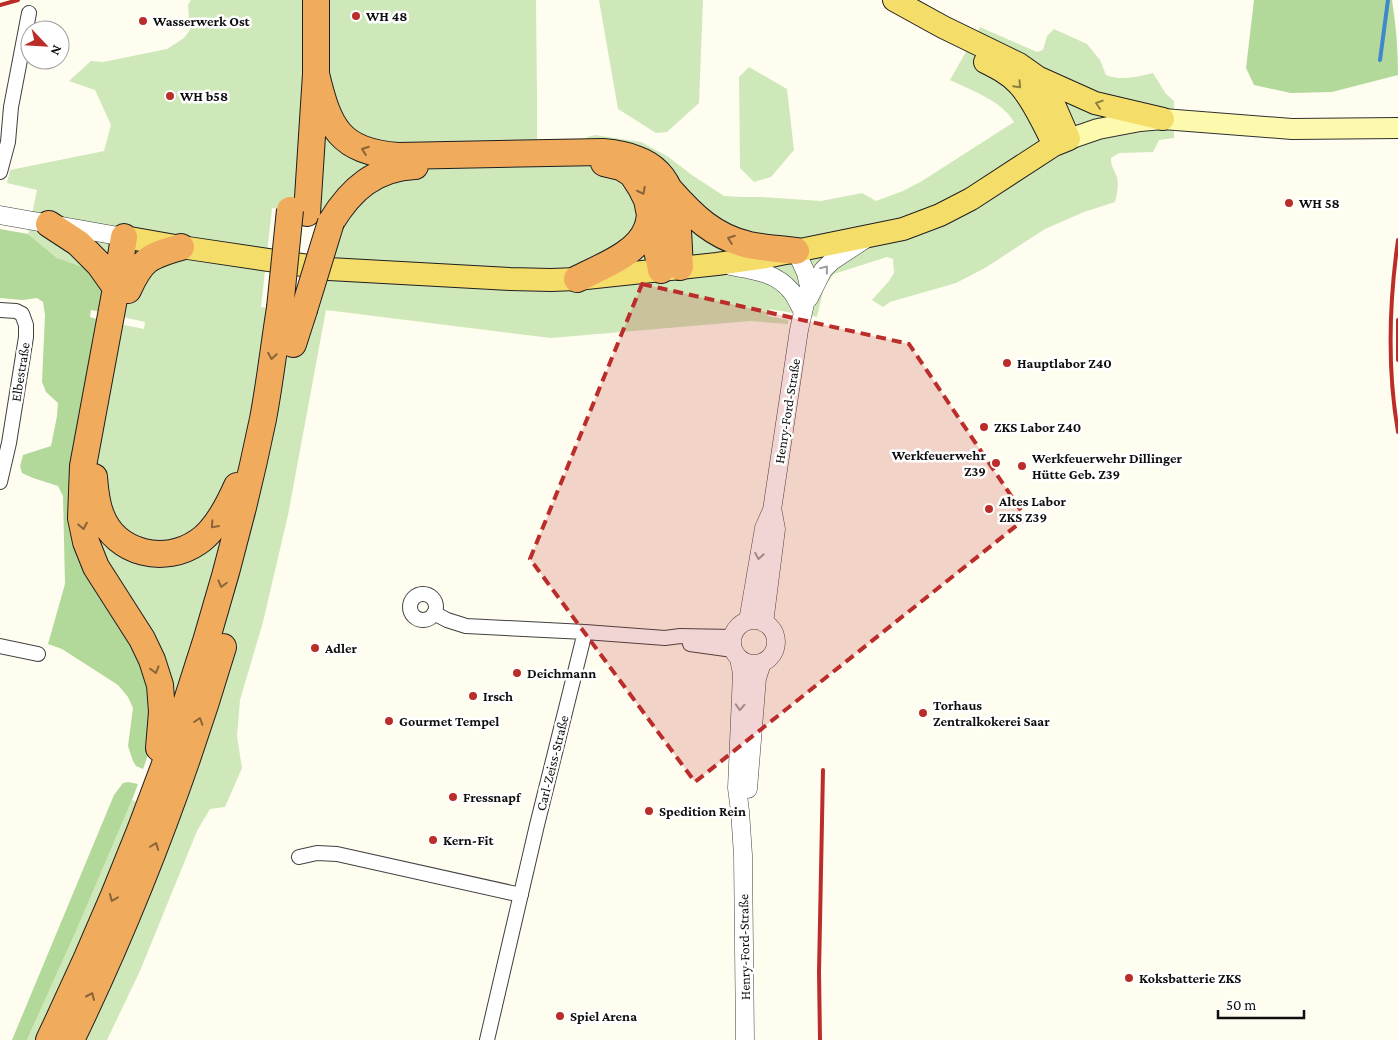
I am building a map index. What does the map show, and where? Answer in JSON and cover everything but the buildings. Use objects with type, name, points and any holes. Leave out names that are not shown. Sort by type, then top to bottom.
[{"type":"highway","points":[[298,0],[300,39],[298,106],[299,212]]},
{"type":"highway","points":[[169,762],[233,611],[256,522],[280,414],[293,344],[293,309],[299,212],[316,74],[316,0]]},
{"type":"highway","points":[[316,74],[323,103],[338,132],[350,144],[364,151],[398,156],[602,152],[637,159],[649,165],[662,176],[670,190],[699,221],[713,231],[729,239],[750,245],[796,251]]},
{"type":"highway","points":[[71,1040],[118,936],[154,807],[216,607],[263,418],[293,309],[331,222],[340,206],[363,183],[379,174],[402,167],[516,162],[606,163],[621,167],[632,174],[641,188],[647,200],[650,216],[670,269]]},
{"type":"highway","points":[[670,190],[676,213],[670,269]]},
{"type":"highway","points":[[577,279],[609,263],[635,246],[647,228],[650,216]]},
{"type":"highway","points":[[49,224],[78,243],[122,289]]},
{"type":"highway","points":[[131,238],[94,468],[95,493],[101,516],[110,531],[123,543],[137,551],[152,554],[166,554],[182,550],[199,542],[218,521],[231,501],[263,418]]},
{"type":"highway","points":[[169,762],[160,685],[152,660],[142,639],[96,567],[86,542],[81,518],[84,466],[122,289],[139,267],[150,259],[161,253],[181,247]]},
{"type":"highway","points":[[49,1040],[100,929],[131,852],[154,807]]},
{"type":"main road","points":[[890,0],[967,52],[1001,70],[1019,84],[1061,142]]},
{"type":"main road","points":[[894,0],[943,27],[1018,64],[1036,76],[1095,103],[1114,109],[1163,119],[1233,125],[1292,129],[1391,128]]},
{"type":"main road","points":[[1036,76],[1049,93],[1061,142]]},
{"type":"main road","points":[[131,238],[328,269],[510,279],[577,279],[717,264],[796,251],[903,229],[940,215],[994,185],[1018,167],[1061,142],[1098,129],[1140,121],[1163,119]]},
{"type":"street","points":[[0,172],[8,142],[11,108],[29,13]]},
{"type":"street","points":[[7,216],[131,238]]},
{"type":"street","points":[[803,312],[823,270],[832,261],[868,237]]},
{"type":"street","name":"Henry-Ford-Straße","points":[[756,622],[764,528],[772,510],[803,312],[809,286],[806,273],[796,251]]},
{"type":"street","points":[[717,264],[752,270],[775,277],[792,292],[803,312]]},
{"type":"street","name":"Elbestraße","points":[[0,310],[16,311],[22,314],[26,325],[26,337],[4,442],[0,482]]},
{"type":"street","points":[[434,613],[447,620],[466,626],[665,638],[680,636],[735,649],[750,664],[762,663],[771,656],[776,646],[774,632],[770,627],[756,622],[738,627],[735,649]]},
{"type":"street","name":"Carl-Zeiss-Straße","points":[[487,1040],[537,825],[585,632]]},
{"type":"street","points":[[0,646],[38,654]]},
{"type":"street","name":"Henry-Ford-Straße","points":[[735,649],[742,673],[737,788],[743,854],[745,1040]]},
{"type":"street","name":"Henry-Ford-Straße","points":[[743,854],[756,678],[762,663]]},
{"type":"street","points":[[299,857],[317,853],[336,854],[521,895]]},
{"type":"highlighted area","points":[[642,284],[909,344],[1026,518],[695,782],[530,559]]},
{"type":"green space","points":[[191,0],[536,0],[537,140],[585,142],[587,137],[595,135],[641,142],[667,156],[724,196],[821,201],[862,193],[876,201],[903,191],[922,181],[1014,122],[994,102],[950,80],[980,27],[1037,52],[1043,50],[1047,36],[1054,29],[1087,44],[1100,60],[1106,75],[1124,78],[1153,73],[1166,94],[1174,101],[1174,138],[1159,140],[1153,152],[1119,153],[1111,158],[1118,180],[1115,202],[1084,212],[1045,229],[985,268],[956,283],[890,302],[883,307],[872,300],[894,273],[893,259],[887,257],[834,274],[824,287],[817,317],[769,309],[768,316],[788,320],[788,324],[750,321],[551,338],[326,310],[288,515],[263,622],[240,700],[237,736],[242,768],[225,807],[210,809],[197,831],[140,971],[107,1040],[27,1040],[132,800],[178,816],[184,768],[148,755],[151,740],[81,559],[100,320],[144,329],[145,322],[101,312],[86,268],[57,258],[28,234],[37,190],[7,183],[10,170],[104,151],[111,125],[95,90],[69,81],[91,61],[103,62],[167,49],[184,38],[190,30],[188,5]],"holes":[[[272,208],[307,213],[339,226],[304,310],[261,307]]]},
{"type":"green space","points":[[599,0],[703,0],[699,103],[667,132],[656,133],[618,109]]},
{"type":"green space","points":[[1254,0],[1392,0],[1398,75],[1332,92],[1291,93],[1254,85],[1246,68]]},
{"type":"green space","points":[[749,67],[787,89],[794,150],[771,177],[754,182],[740,168],[739,77]]},
{"type":"green space","points":[[0,229],[28,234],[57,258],[86,268],[98,280],[103,295],[101,312],[91,310],[90,317],[100,320],[72,465],[122,624],[150,686],[151,740],[143,769],[136,766],[128,746],[133,708],[128,697],[118,685],[62,649],[48,644],[65,584],[63,496],[58,486],[22,473],[20,466],[23,455],[51,446],[58,403],[46,392],[42,382],[45,315],[43,302],[37,298],[23,300],[0,298]]},
{"type":"green space","points":[[123,783],[138,784],[77,929],[27,1040],[12,1040],[114,795]]},
{"type":"waterway","points":[[1380,60],[1388,0]]},
{"type":"railway","points":[[0,5],[18,0]]},
{"type":"railway","points":[[1398,240],[1390,336],[1392,384],[1398,432]]},
{"type":"railway","points":[[1398,320],[1398,360]]},
{"type":"railway","points":[[820,1040],[819,972],[823,770]]},
{"type":"place","name":"WH 48","points":[[356,16]]},
{"type":"place","name":"Wasserwerk Ost","points":[[143,21]]},
{"type":"place","name":"WH b58","points":[[170,96]]},
{"type":"place","name":"WH 58","points":[[1289,203]]},
{"type":"place","name":"Hauptlabor Z40","points":[[1007,363]]},
{"type":"place","name":"ZKS Labor Z40","points":[[984,427]]},
{"type":"place","name":"Werkfeuerwehr Z39","points":[[996,463]]},
{"type":"place","name":"Werkfeuerwehr Dillinger Hütte Geb. Z39","points":[[1022,466]]},
{"type":"place","name":"Altes Labor ZKS Z39","points":[[989,509]]},
{"type":"place","name":"Adler","points":[[315,648]]},
{"type":"place","name":"Deichmann","points":[[517,673]]},
{"type":"place","name":"Irsch","points":[[473,696]]},
{"type":"place","name":"Torhaus Zentralkokerei Saar","points":[[923,713]]},
{"type":"place","name":"Gourmet Tempel","points":[[389,721]]},
{"type":"place","name":"Fressnapf","points":[[453,797]]},
{"type":"place","name":"Spedition Rein","points":[[649,811]]},
{"type":"place","name":"Kern-Fit","points":[[433,840]]},
{"type":"place","name":"Koksbatterie ZKS","points":[[1129,978]]},
{"type":"place","name":"Spiel Arena","points":[[560,1016]]}]
